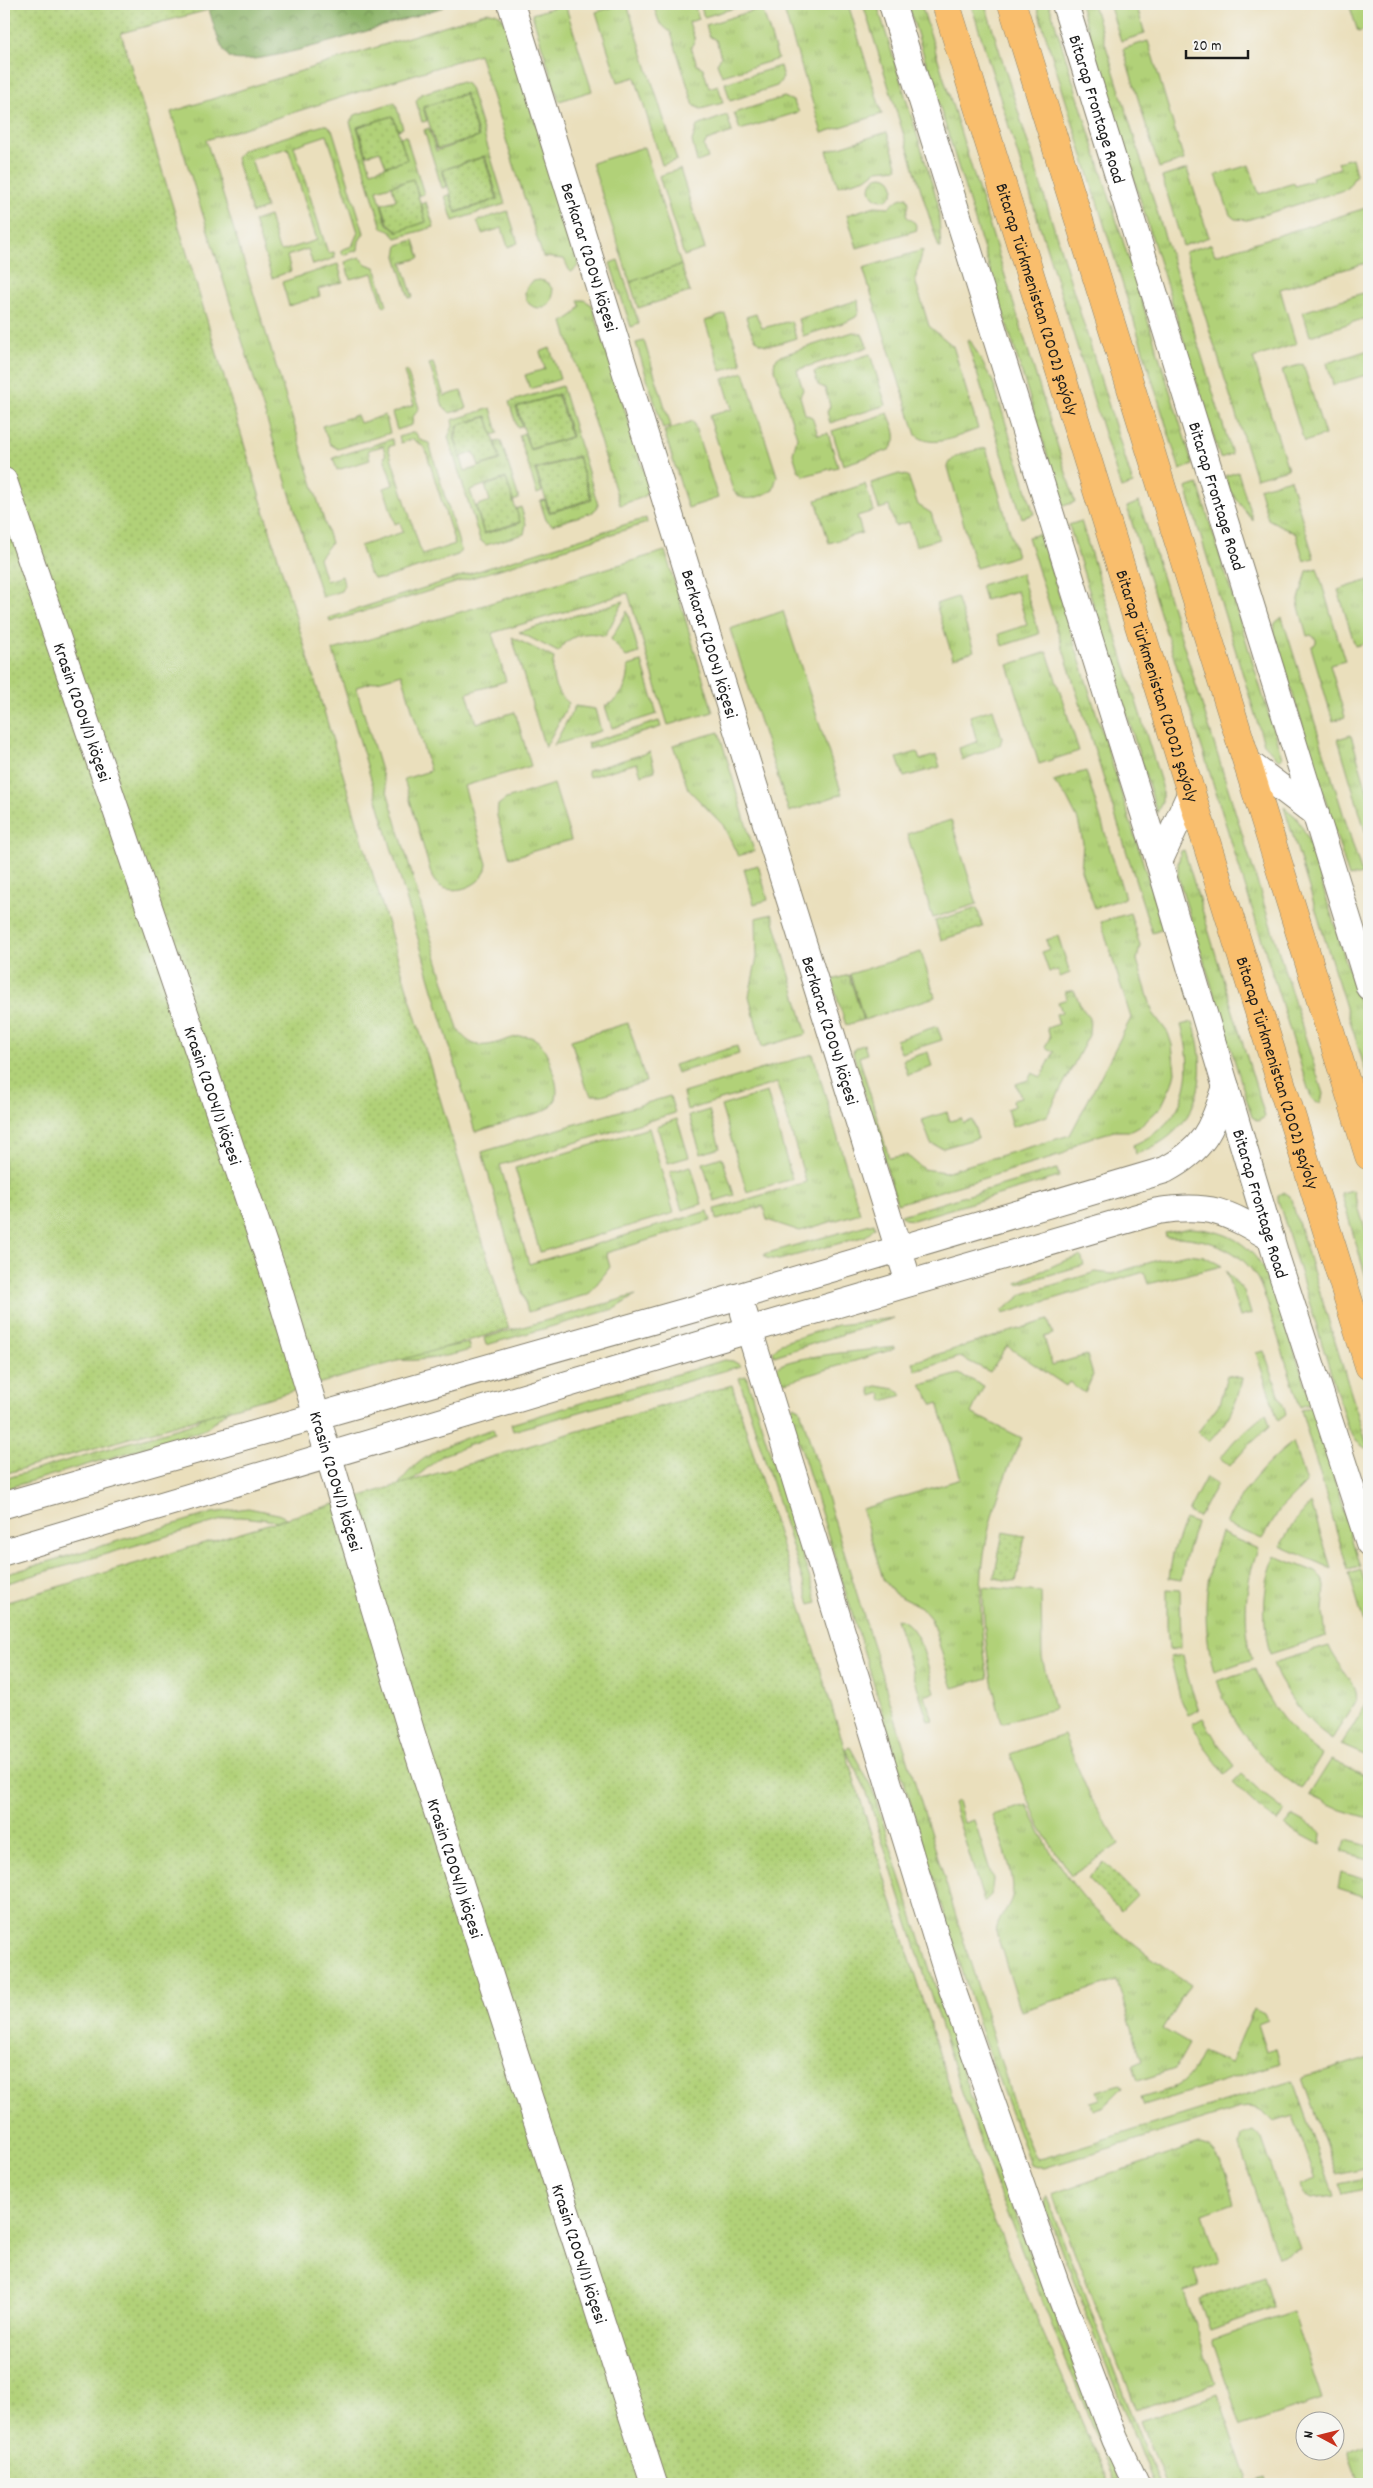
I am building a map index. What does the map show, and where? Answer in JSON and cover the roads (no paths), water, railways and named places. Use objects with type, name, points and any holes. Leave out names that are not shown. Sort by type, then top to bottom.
[{"type":"main road","name":"Bitarap Türkmenistan (2002) şaýoly","points":[[946,4],[1369,1366]]},
{"type":"main road","points":[[1012,4],[1369,1156]]},
{"type":"street","name":"Berkarar (2004) köçesi","points":[[511,4],[897,1250],[909,1283]]},
{"type":"street","name":"Bitarap Frontage Road","points":[[892,4],[1160,862],[1271,1238],[1342,1453],[1369,1543]]},
{"type":"street","name":"Bitarap Frontage Road","points":[[1065,4],[1369,987]]},
{"type":"street","name":"Krasin (2004/1) köçesi","points":[[4,481],[276,1280],[318,1414],[412,1734],[654,2484]]},
{"type":"street","points":[[1246,762],[1316,814]]},
{"type":"street","points":[[1160,862],[1191,792]]},
{"type":"street","points":[[4,1505],[318,1414],[740,1296],[1165,1170],[1186,1158],[1201,1144],[1212,1126],[1226,1087]]},
{"type":"street","points":[[4,1552],[749,1330],[1158,1211],[1201,1207],[1221,1211],[1271,1238]]},
{"type":"street","points":[[740,1296],[953,1992],[1056,2284],[1115,2439],[1136,2484]]},
{"type":"street","points":[[1342,1453],[1369,1474]]}]
